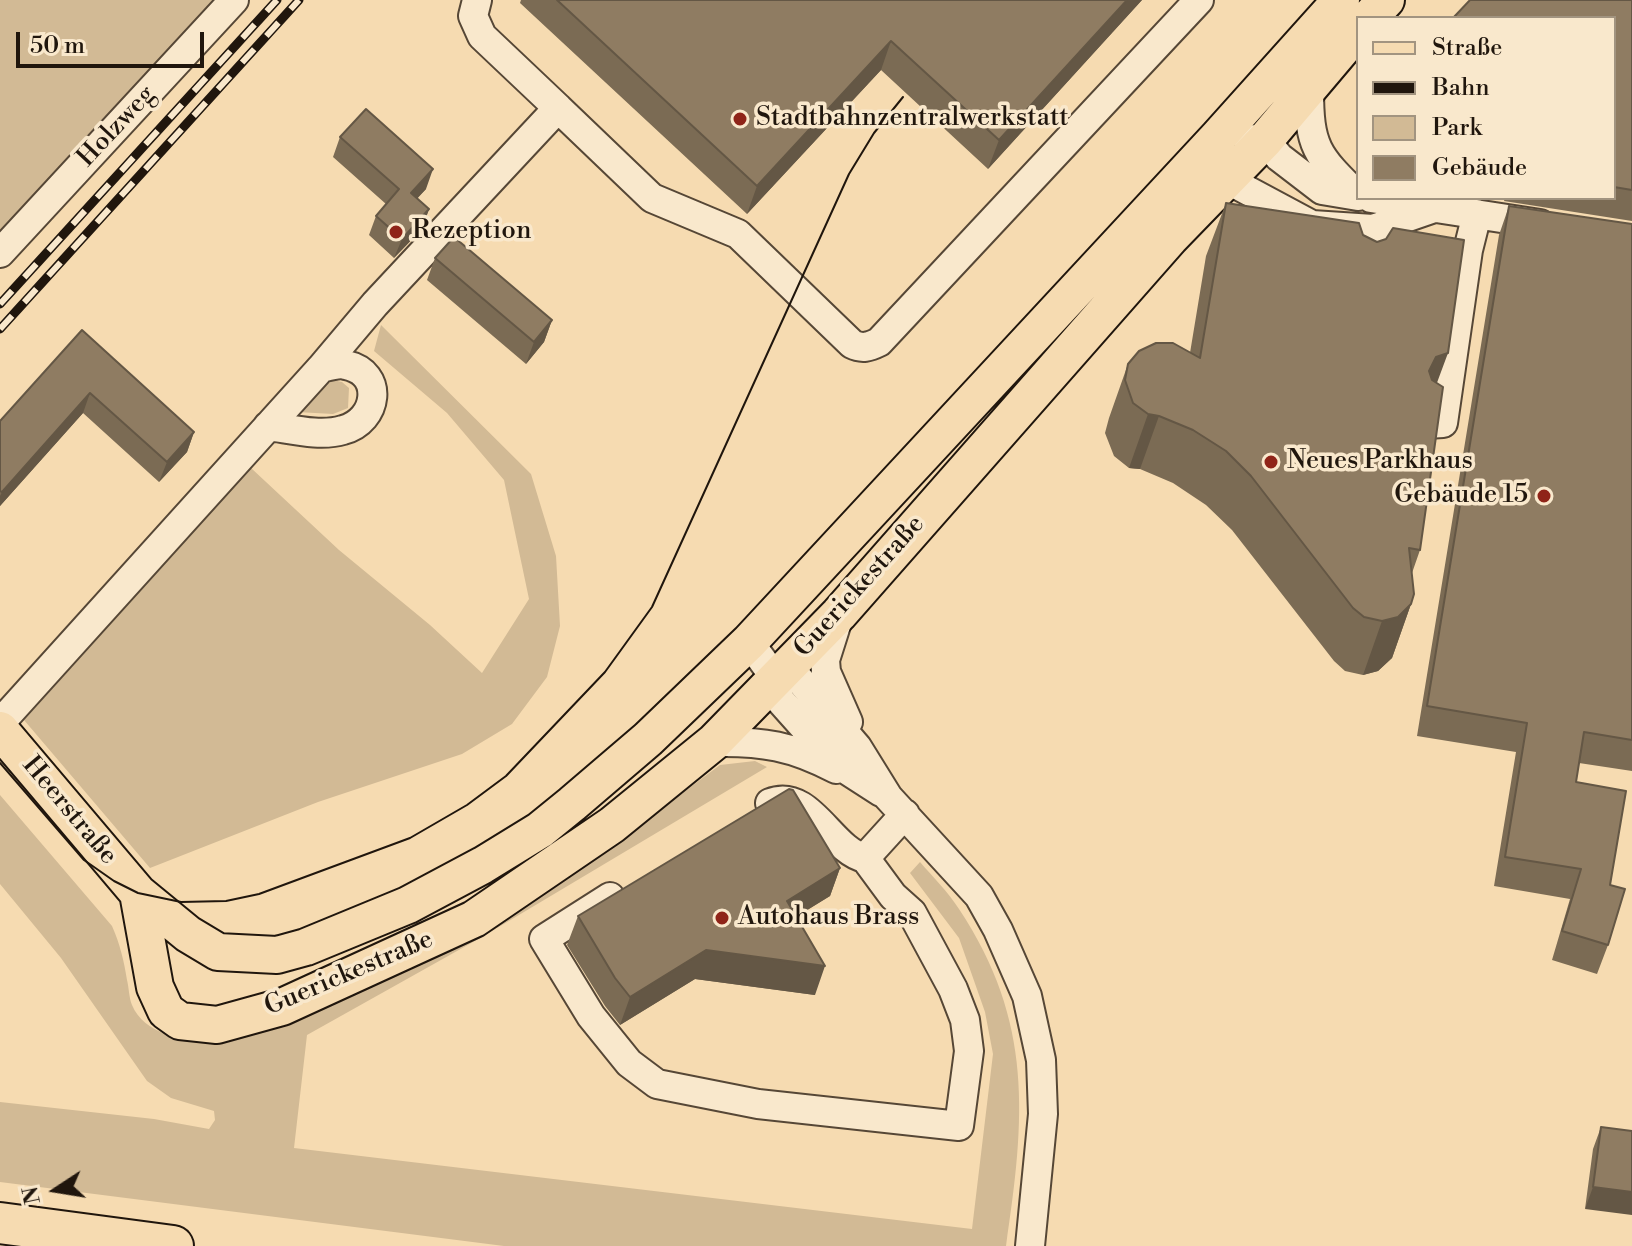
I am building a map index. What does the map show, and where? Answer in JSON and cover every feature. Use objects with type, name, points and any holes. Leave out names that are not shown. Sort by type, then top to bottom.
[{"type":"highway","points":[[0,1223],[173,1246]]},
{"type":"main road","name":"Guerickestraße","points":[[138,893],[188,934],[218,952],[277,955],[306,947],[408,905],[540,830],[648,739],[749,642],[1218,137],[1341,0]]},
{"type":"main road","points":[[1371,16],[1386,0]]},
{"type":"main road","name":"Guerickestraße","points":[[138,893],[155,987],[166,1011],[180,1021],[217,1025],[282,1007],[474,919],[612,825],[714,742],[839,614],[1170,238],[1265,140],[1356,32]]},
{"type":"main road","name":"Heerstraße","points":[[0,730],[138,893]]},
{"type":"lane","name":"Holzweg","points":[[0,253],[234,0]]},
{"type":"lane","points":[[477,0],[473,16],[482,36],[652,198],[738,234],[852,344],[865,348],[879,342],[1199,0]]},
{"type":"lane","points":[[1309,88],[1309,125],[1314,146],[1326,165],[1356,194]]},
{"type":"lane","points":[[0,723],[321,368],[375,304],[558,108]]},
{"type":"lane","points":[[1351,254],[1305,245],[1231,212],[1228,180],[1218,137],[1265,140],[1279,157],[1322,190],[1356,196]]},
{"type":"lane","points":[[1228,180],[1312,225],[1373,229],[1434,208]]},
{"type":"lane","points":[[1384,200],[1568,228]]},
{"type":"lane","points":[[1426,424],[1443,423],[1468,250],[1477,214]]},
{"type":"lane","points":[[268,426],[340,431],[354,426],[367,416],[372,401],[371,384],[361,371],[344,364],[321,368]]},
{"type":"lane","points":[[839,614],[826,652],[826,672],[848,721],[896,806]]},
{"type":"lane","points":[[749,642],[776,679],[778,698],[836,763],[896,806],[979,896],[998,930],[1027,996],[1041,1060],[1043,1114],[1030,1246]]},
{"type":"lane","points":[[714,742],[741,741],[789,748],[896,806]]},
{"type":"lane","points":[[638,880],[544,939],[591,1016],[629,1063],[657,1084],[758,1104],[959,1126],[969,1051],[965,1020],[953,989],[912,913],[893,896],[865,858],[856,856],[804,808],[790,801],[775,800],[744,817]]},
{"type":"lane","points":[[865,858],[896,806]]},
{"type":"green space","points":[[0,0],[213,0],[0,243]]},
{"type":"green space","points":[[381,325],[531,474],[556,556],[560,626],[547,677],[512,724],[462,754],[318,802],[150,868],[24,720],[251,468],[339,550],[430,625],[482,673],[529,599],[504,480],[447,413],[374,351]]},
{"type":"green space","points":[[333,380],[349,388],[348,408],[333,414],[297,412],[324,381]]},
{"type":"green space","points":[[755,761],[767,767],[482,937],[307,1035],[294,1148],[972,1229],[993,1054],[985,1012],[959,938],[910,873],[920,862],[955,903],[983,951],[1001,991],[1012,1032],[1018,1072],[1019,1113],[1013,1200],[1006,1246],[504,1246],[0,1182],[0,1102],[154,1119],[209,1129],[215,1120],[214,1111],[171,1098],[147,1081],[61,958],[0,884],[0,795],[112,926],[123,959],[131,1002],[139,1016],[148,1025],[173,1036],[226,1040],[626,835],[720,765]]},
{"type":"building","name":"Stadtbahnzentralwerkstatt","points":[[557,0],[1127,0],[999,140],[891,41],[757,186]]},
{"type":"building","points":[[1470,0],[1632,0],[1632,190],[1616,187],[1616,16],[1455,16]]},
{"type":"building","points":[[366,109],[433,169],[411,193],[429,209],[402,239],[376,216],[399,189],[340,137]]},
{"type":"building","name":"Neues Parkhaus","points":[[1226,203],[1359,223],[1363,235],[1377,242],[1386,239],[1393,228],[1464,240],[1448,353],[1436,357],[1429,371],[1432,380],[1443,387],[1420,550],[1409,548],[1414,594],[1411,604],[1398,617],[1382,621],[1364,617],[1353,608],[1251,476],[1226,451],[1193,430],[1148,414],[1133,403],[1125,380],[1128,364],[1139,351],[1156,343],[1173,343],[1200,358]]},
{"type":"building","name":"Gebäude 15","points":[[1509,206],[1632,224],[1632,740],[1584,732],[1576,782],[1626,791],[1610,885],[1625,889],[1608,945],[1562,931],[1581,869],[1505,857],[1527,723],[1427,706]]},
{"type":"building","points":[[454,237],[552,320],[534,342],[435,258]]},
{"type":"building","points":[[82,330],[194,432],[167,462],[90,393],[0,491],[0,421]]},
{"type":"building","points":[[789,789],[793,790],[840,868],[787,901],[825,966],[706,950],[630,997],[578,916]]},
{"type":"building","points":[[1601,1127],[1632,1131],[1632,1192],[1593,1187]]},
{"type":"tram line","points":[[0,763],[84,860],[138,893],[181,902],[226,901],[259,894],[410,838],[467,805],[506,776],[605,672],[652,607],[849,174],[874,133],[903,97]]},
{"type":"railway","points":[[0,304],[277,0]]},
{"type":"railway","points":[[0,329],[299,0]]},
{"type":"place","name":"Stadtbahnzentralwerkstatt","points":[[740,119]]},
{"type":"place","name":"Rezeption","points":[[396,232]]},
{"type":"place","name":"Neues Parkhaus","points":[[1271,462]]},
{"type":"place","name":"Gebäude 15","points":[[1544,496]]},
{"type":"place","name":"Autohaus Brass","points":[[722,918]]}]
